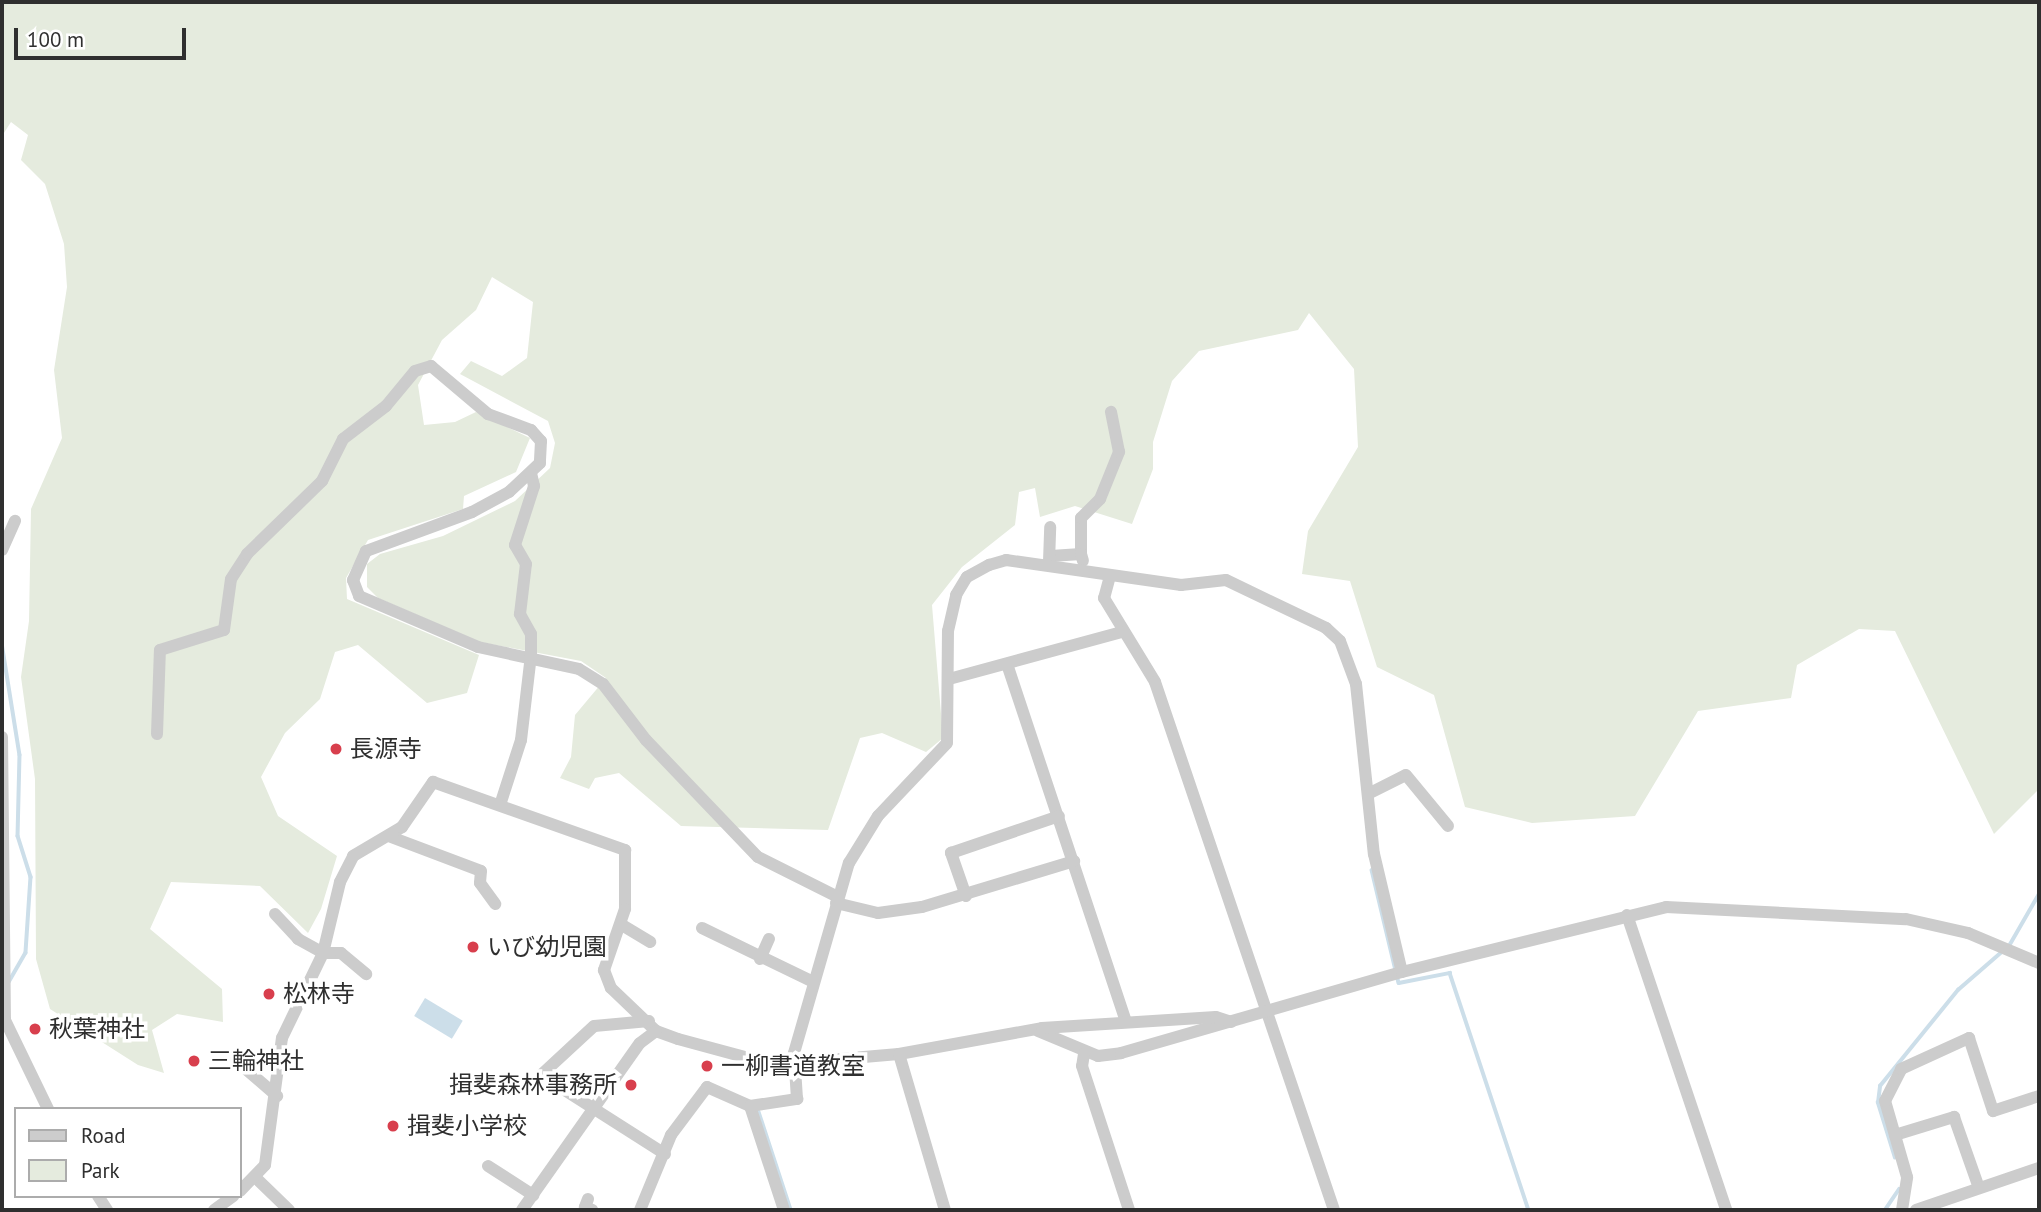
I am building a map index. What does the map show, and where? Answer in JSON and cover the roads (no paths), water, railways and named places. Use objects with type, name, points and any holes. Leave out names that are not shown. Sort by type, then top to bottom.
[{"type":"street","points":[[156,734],[160,650],[224,631],[238,566],[322,481],[343,439],[368,423],[422,366],[431,366],[488,414],[531,430],[542,454],[531,473],[472,512],[366,551],[353,580],[359,596],[387,613],[529,660],[579,669],[603,684],[646,740],[758,857],[836,900],[878,913],[966,896],[1074,861]]},
{"type":"street","points":[[1082,570],[1081,518],[1100,499],[1119,452],[1111,412]]},
{"type":"street","points":[[501,802],[521,740],[529,660],[531,634],[520,614],[526,564],[515,545],[534,486],[531,473]]},
{"type":"street","points":[[2,550],[15,521]]},
{"type":"street","points":[[1049,561],[1050,527]]},
{"type":"street","points":[[640,1210],[665,1154],[670,1135],[707,1087],[750,1106],[797,1099],[794,1063],[813,982],[836,900],[861,838],[947,743],[948,631],[956,595],[967,578],[1006,560],[1049,561],[1081,554]]},
{"type":"street","points":[[1049,561],[1110,576],[1181,585],[1226,580],[1326,628],[1349,654],[1374,854],[1402,972]]},
{"type":"street","points":[[1110,576],[1104,598],[1122,632],[1155,681],[1334,1210]]},
{"type":"street","points":[[949,679],[1008,667],[1122,632]]},
{"type":"street","points":[[1008,667],[1126,1022]]},
{"type":"street","points":[[2,737],[8,990],[3,1020],[47,1107]]},
{"type":"street","points":[[1368,794],[1406,775],[1448,826]]},
{"type":"street","points":[[391,836],[433,782],[501,802],[625,850],[622,925],[604,957],[604,970],[611,988],[652,1026]]},
{"type":"street","points":[[966,896],[951,853],[1059,816]]},
{"type":"street","points":[[242,1189],[256,1178],[270,1148],[282,1038],[323,953],[354,856],[381,836],[391,836],[481,871],[480,883],[495,904]]},
{"type":"street","points":[[1038,1031],[1098,1056],[1231,1022],[1267,1009],[1402,972],[1627,915],[1706,905],[1906,919],[1968,933],[2039,963]]},
{"type":"street","points":[[275,914],[298,939],[323,953],[341,953],[366,974]]},
{"type":"street","points":[[1627,915],[1726,1210]]},
{"type":"street","points":[[622,925],[650,942]]},
{"type":"street","points":[[702,928],[760,959],[813,982]]},
{"type":"street","points":[[760,959],[769,939]]},
{"type":"street","points":[[665,1154],[541,1075],[594,1026],[652,1026],[756,1060],[794,1063],[899,1054],[1038,1031],[1126,1022],[1216,1017],[1231,1022]]},
{"type":"street","points":[[522,1210],[652,1026]]},
{"type":"street","points":[[1902,1210],[1907,1177],[1885,1101],[1901,1069],[1969,1038],[1993,1111],[2039,1096]]},
{"type":"street","points":[[899,1054],[945,1210]]},
{"type":"street","points":[[1084,1054],[1082,1066],[1129,1210]]},
{"type":"street","points":[[234,1059],[277,1096]]},
{"type":"street","points":[[750,1106],[784,1210]]},
{"type":"street","points":[[1895,1135],[1954,1117],[1979,1188]]},
{"type":"street","points":[[488,1166],[533,1195]]},
{"type":"street","points":[[1916,1210],[2039,1168]]},
{"type":"street","points":[[256,1178],[289,1210]]},
{"type":"street","points":[[214,1210],[230,1198]]},
{"type":"water","points":[[425,998],[463,1021],[452,1039],[414,1016]]},
{"type":"waterway","points":[[2,643],[20,755],[18,836],[31,877],[26,953],[8,984]]},
{"type":"waterway","points":[[1372,870],[1399,983],[1450,973],[1529,1210]]},
{"type":"waterway","points":[[2009,946],[2039,894]]},
{"type":"waterway","points":[[1895,1158],[1878,1103],[1880,1086],[1958,990],[2003,951]]},
{"type":"waterway","points":[[759,1112],[791,1210]]},
{"type":"waterway","points":[[1885,1210],[1899,1189]]},
{"type":"place","name":"長源寺","points":[[336,749]]},
{"type":"place","name":"いび幼児園","points":[[473,947]]},
{"type":"place","name":"松林寺","points":[[269,994]]},
{"type":"place","name":"秋葉神社","points":[[35,1029]]},
{"type":"place","name":"三輪神社","points":[[194,1061]]},
{"type":"place","name":"一柳書道教室","points":[[707,1066]]},
{"type":"place","name":"揖斐森林事務所","points":[[631,1085]]},
{"type":"place","name":"揖斐小学校","points":[[393,1126]]}]
